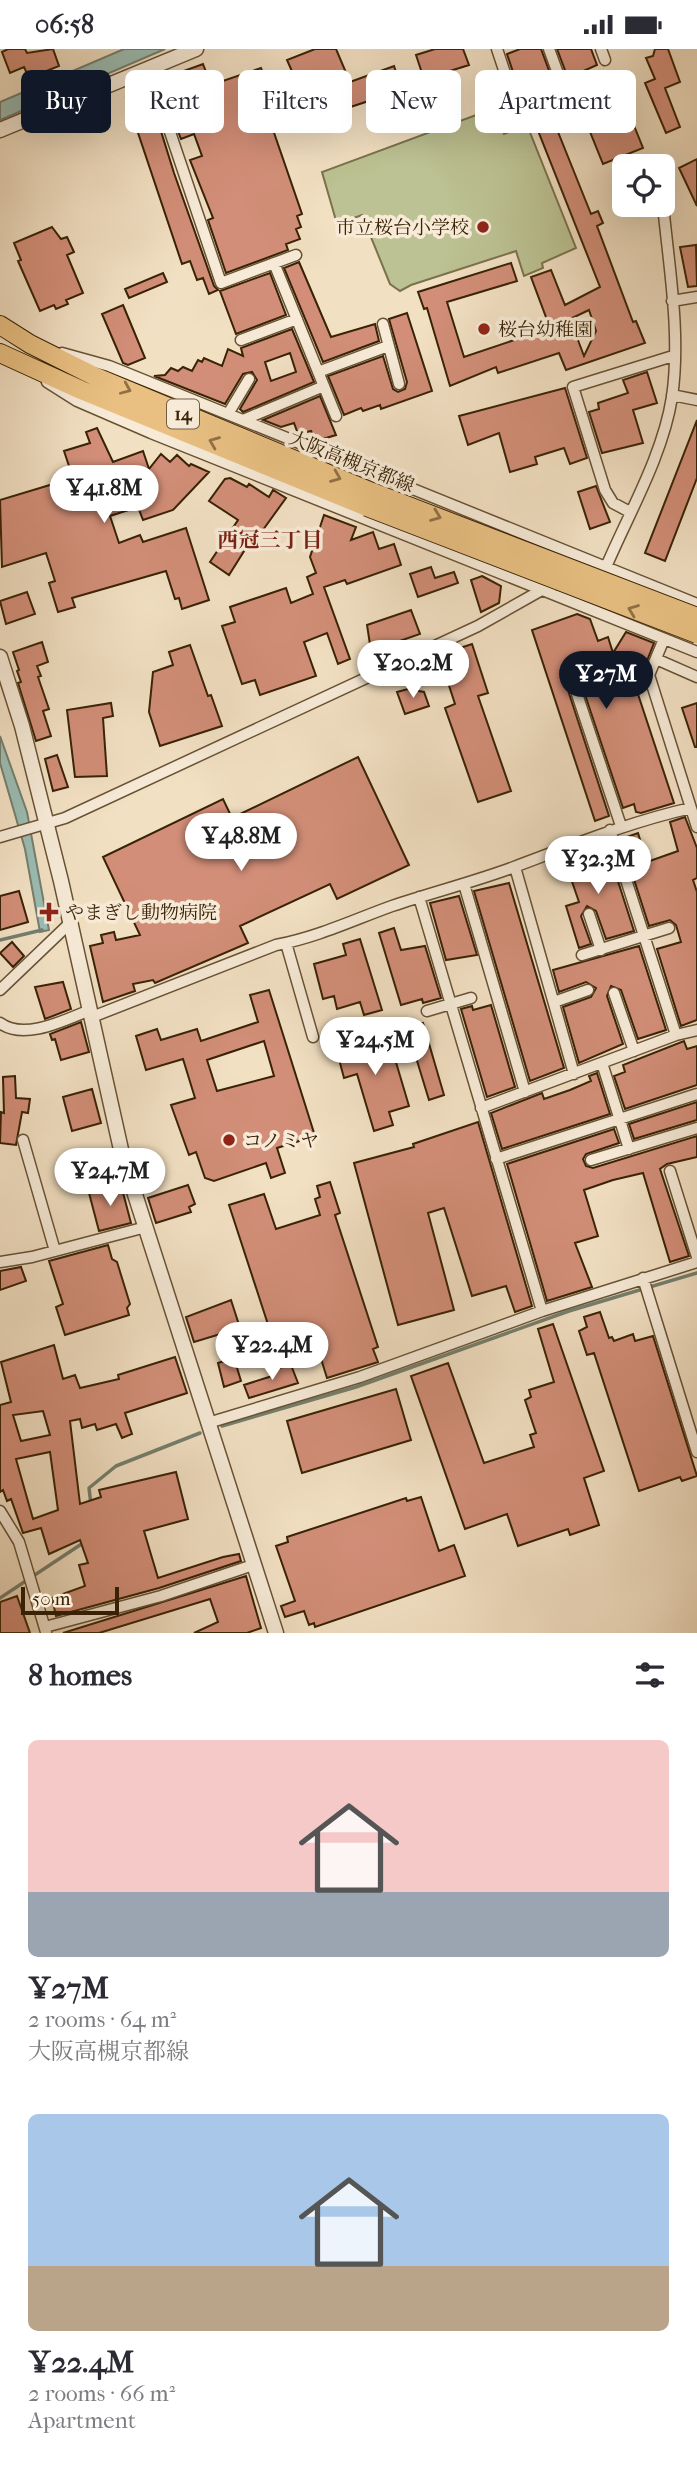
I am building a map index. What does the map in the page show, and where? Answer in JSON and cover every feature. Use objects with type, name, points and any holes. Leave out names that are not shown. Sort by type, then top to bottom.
[{"type":"main road","name":"大阪高槻京都線","points":[[0,325],[30,344],[94,376],[369,499],[697,617]]},
{"type":"main road","name":"大阪高槻京都線","points":[[1,354],[369,499],[697,634]]},
{"type":"street","points":[[0,130],[196,49]]},
{"type":"street","points":[[496,49],[503,70]]},
{"type":"street","points":[[549,49],[557,70]]},
{"type":"street","points":[[601,49],[605,60]]},
{"type":"street","points":[[170,133],[221,283],[296,255]]},
{"type":"street","points":[[0,837],[18,829],[65,818],[478,626],[540,591],[606,567],[662,435],[672,395],[672,301],[664,217]]},
{"type":"street","points":[[274,263],[337,416]]},
{"type":"street","points":[[672,301],[697,297]]},
{"type":"street","points":[[240,340],[297,319]]},
{"type":"street","points":[[383,324],[400,384]]},
{"type":"street","points":[[30,344],[109,366],[697,604]]},
{"type":"street","points":[[318,372],[388,346]]},
{"type":"street","points":[[1,354],[77,401],[540,591],[697,652]]},
{"type":"street","points":[[630,512],[613,503],[606,490],[573,387],[673,356]]},
{"type":"street","points":[[228,414],[249,379]]},
{"type":"street","points":[[243,420],[324,386]]},
{"type":"street","points":[[672,395],[697,400]]},
{"type":"street","points":[[664,639],[649,675],[697,827]]},
{"type":"street","points":[[0,657],[22,726],[40,823],[70,923],[122,1154],[276,1633]]},
{"type":"street","points":[[656,659],[697,677]]},
{"type":"street","points":[[572,679],[645,937],[676,1035]]},
{"type":"street","points":[[0,1023],[8,1029],[31,1030],[91,1014],[286,943],[339,929],[419,897],[515,867],[616,828],[691,808]]},
{"type":"street","points":[[515,867],[574,1074]]},
{"type":"street","points":[[464,884],[525,1092]]},
{"type":"street","points":[[419,897],[542,1311]]},
{"type":"street","points":[[589,914],[601,950]]},
{"type":"street","points":[[0,990],[70,923]]},
{"type":"street","points":[[582,955],[668,928]]},
{"type":"street","points":[[286,943],[313,1037]]},
{"type":"street","points":[[554,1002],[588,990]]},
{"type":"street","points":[[614,993],[634,1051]]},
{"type":"street","points":[[427,1011],[471,998]]},
{"type":"street","points":[[481,1108],[676,1035],[697,1030]]},
{"type":"street","points":[[602,1063],[629,1149]]},
{"type":"street","points":[[496,1159],[697,1094]]},
{"type":"street","points":[[592,1160],[697,1128]]},
{"type":"street","points":[[23,1140],[55,1251]]},
{"type":"street","points":[[208,1423],[360,1377],[542,1311],[645,1285],[697,1259],[670,1171]]},
{"type":"street","points":[[0,1262],[55,1251],[146,1227]]},
{"type":"street","points":[[645,1285],[697,1452]]},
{"type":"street","points":[[0,1511],[19,1542],[46,1630],[137,1604],[253,1565]]},
{"type":"green space","points":[[475,115],[475,133],[530,133],[576,248],[542,263],[543,268],[524,276],[516,251],[400,291],[390,284],[362,215],[337,224],[322,172],[427,133],[461,133],[461,121]]},
{"type":"water","points":[[124,49],[165,49],[111,72],[111,70],[75,70]]},
{"type":"water","points":[[21,93],[21,111],[0,120],[0,102]]},
{"type":"water","points":[[0,736],[27,812],[49,930],[40,932],[25,849],[0,763]]},
{"type":"building","points":[[8,49],[25,49],[27,53],[53,49],[59,66],[49,70],[25,70],[24,67],[10,73],[2,52]]},
{"type":"building","points":[[315,49],[336,49],[345,70],[291,70],[287,60]]},
{"type":"building","points":[[435,49],[463,49],[469,65],[453,70],[421,70],[416,55]]},
{"type":"building","points":[[520,49],[541,49],[549,70],[512,70],[507,54]]},
{"type":"building","points":[[557,49],[591,49],[597,65],[586,70],[565,70]]},
{"type":"building","points":[[655,49],[668,49],[680,82],[665,88],[680,127],[666,133],[645,83],[655,79],[646,58],[653,56]]},
{"type":"building","points":[[203,64],[205,70],[186,70]]},
{"type":"building","points":[[238,76],[238,133],[274,133],[302,214],[297,216],[301,227],[296,229],[300,239],[286,244],[288,250],[226,273],[208,220],[213,218],[190,160],[202,156],[194,134],[181,139],[179,133],[224,133],[224,81]]},
{"type":"building","points":[[366,76],[366,102],[352,106],[352,81]]},
{"type":"building","points":[[636,131],[643,148],[628,154],[612,154],[612,160],[603,164],[591,133],[636,133]]},
{"type":"building","points":[[138,133],[162,133],[214,286],[218,290],[209,294],[203,278],[197,280],[190,261],[182,264]]},
{"type":"building","points":[[539,133],[558,133],[591,214],[598,211],[603,223],[597,226],[633,322],[636,321],[645,343],[566,370],[559,353],[498,373],[496,367],[450,386],[427,308],[424,309],[418,292],[511,263],[517,281],[447,302],[464,357],[550,328],[531,277],[551,270],[565,305],[600,287]],"holes":[[[589,310],[596,331],[584,356],[570,319]]]},
{"type":"building","points":[[697,159],[697,206],[679,168]]},
{"type":"building","points":[[52,227],[61,239],[67,237],[74,252],[67,255],[83,293],[66,300],[68,304],[56,309],[54,305],[40,311],[18,261],[21,260],[14,243]]},
{"type":"building","points":[[696,245],[697,286],[688,287],[680,247]]},
{"type":"building","points":[[299,262],[331,337],[375,324],[379,341],[323,362],[284,268]]},
{"type":"building","points":[[163,273],[167,282],[129,298],[125,289]]},
{"type":"building","points":[[270,273],[286,315],[236,334],[220,291]]},
{"type":"building","points":[[123,305],[145,358],[128,365],[123,363],[102,314]]},
{"type":"building","points":[[407,313],[432,391],[381,409],[380,405],[363,411],[361,408],[344,415],[328,376],[383,356],[393,389],[398,392],[405,389],[407,382],[389,319]]},
{"type":"building","points":[[292,329],[314,382],[243,412],[240,409],[257,380],[252,372],[243,374],[225,404],[154,376],[165,375],[171,368],[178,371],[183,367],[192,371],[198,360],[202,362],[204,358],[222,366],[228,349],[243,356],[241,348]],"holes":[[[290,353],[296,372],[271,381],[265,362]]]},
{"type":"building","points":[[647,372],[657,403],[633,410],[643,443],[602,453],[589,412],[599,409],[598,403],[628,393],[623,380]]},
{"type":"building","points":[[565,388],[587,458],[570,464],[564,448],[535,457],[537,464],[510,472],[499,433],[468,445],[459,416]]},
{"type":"building","points":[[320,396],[336,435],[316,441],[311,431],[298,434],[294,423],[281,427],[263,420]]},
{"type":"building","points":[[697,420],[697,478],[665,561],[645,553]]},
{"type":"building","points":[[97,428],[113,462],[143,451],[149,469],[161,454],[170,462],[177,455],[189,466],[191,464],[209,472],[173,510],[143,520],[138,507],[110,516],[119,543],[140,535],[143,542],[186,528],[209,600],[182,609],[179,598],[175,599],[166,571],[72,598],[75,607],[58,612],[49,583],[55,581],[46,553],[2,567],[0,500],[73,478],[64,451],[90,443],[86,432]]},
{"type":"building","points":[[230,478],[247,487],[249,484],[269,497],[273,490],[286,498],[260,534],[256,532],[229,575],[210,562],[238,520],[209,501],[225,479]]},
{"type":"building","points":[[596,486],[610,522],[590,529],[578,492]]},
{"type":"building","points":[[324,515],[356,527],[351,540],[373,532],[379,549],[394,544],[401,565],[347,584],[345,580],[324,587],[350,659],[338,664],[327,633],[304,642],[316,676],[260,695],[255,680],[242,684],[222,626],[235,622],[230,607],[286,588],[291,603],[313,594],[307,577],[316,573],[310,557]]},
{"type":"building","points":[[431,567],[435,578],[454,572],[458,583],[418,597],[410,574]]},
{"type":"building","points":[[482,576],[501,586],[499,603],[481,612],[471,580]]},
{"type":"building","points":[[27,592],[35,614],[6,624],[0,601]]},
{"type":"building","points":[[411,610],[420,634],[371,651],[367,625]]},
{"type":"building","points":[[577,614],[590,619],[598,641],[608,637],[613,653],[626,632],[654,643],[641,676],[630,670],[674,803],[641,813],[636,812],[634,804],[623,808],[579,677],[570,671],[566,674],[565,681],[609,816],[595,821],[532,630]]},
{"type":"building","points":[[42,642],[48,662],[37,666],[41,676],[38,677],[49,709],[43,711],[51,736],[36,741],[18,683],[21,682],[13,652]]},
{"type":"building","points":[[472,644],[488,693],[478,696],[511,791],[478,802],[445,708],[455,704],[439,655]]},
{"type":"building","points":[[190,645],[222,726],[160,746],[149,712],[153,672],[173,665],[169,652]]},
{"type":"building","points":[[408,689],[424,692],[429,706],[405,714],[397,692]]},
{"type":"building","points":[[111,703],[113,716],[103,718],[107,776],[75,777],[67,710]]},
{"type":"building","points":[[697,703],[697,747],[695,747],[682,708]]},
{"type":"building","points":[[57,755],[68,787],[53,791],[45,759]]},
{"type":"building","points":[[358,757],[409,865],[337,899],[330,884],[240,926],[248,943],[155,983],[153,980],[133,984],[135,991],[103,1002],[90,946],[103,943],[101,935],[114,932],[116,940],[140,935],[103,857],[223,799],[232,818]]},
{"type":"building","points":[[685,817],[697,848],[697,878],[693,880],[697,892],[697,1020],[681,1026],[657,949],[681,942],[676,925],[670,920],[649,926],[621,839],[638,833],[647,862],[678,851],[670,822]]},
{"type":"building","points":[[606,844],[634,931],[606,939],[596,911],[587,906],[581,916],[591,944],[579,948],[566,906],[579,902],[566,864],[594,854],[592,849]]},
{"type":"building","points":[[509,883],[564,1068],[530,1081],[474,891]]},
{"type":"building","points":[[19,891],[28,922],[0,930],[0,896]]},
{"type":"building","points":[[459,896],[477,955],[446,960],[430,903]]},
{"type":"building","points":[[394,928],[401,950],[425,946],[441,998],[423,1003],[422,999],[401,1005],[379,933]]},
{"type":"building","points":[[360,939],[382,1010],[364,1015],[360,1002],[337,1009],[334,996],[323,999],[314,964],[346,955],[343,944]]},
{"type":"building","points":[[12,942],[24,956],[13,967],[0,953]]},
{"type":"building","points":[[639,946],[666,1030],[638,1039],[621,990],[611,986],[607,996],[623,1044],[579,1063],[563,1007],[591,997],[596,988],[586,982],[559,992],[553,970]]},
{"type":"building","points":[[63,982],[71,1009],[45,1019],[35,987]]},
{"type":"building","points":[[269,990],[315,1136],[277,1148],[285,1173],[271,1178],[266,1163],[214,1181],[205,1178],[196,1152],[189,1155],[171,1105],[195,1098],[183,1059],[146,1070],[136,1036],[157,1029],[161,1040],[197,1029],[201,1041],[258,1022],[250,995]],"holes":[[[264,1041],[274,1076],[217,1091],[207,1060]]]},
{"type":"building","points":[[491,1005],[515,1087],[487,1097],[461,1009],[472,1006],[473,1010]]},
{"type":"building","points":[[81,1022],[89,1052],[61,1060],[55,1039],[52,1040],[50,1034]]},
{"type":"building","points":[[423,1023],[444,1095],[429,1100],[407,1028]]},
{"type":"building","points":[[387,1032],[409,1106],[389,1112],[393,1125],[374,1131],[357,1074],[344,1078],[336,1048]]},
{"type":"building","points":[[684,1041],[687,1049],[697,1046],[697,1085],[625,1109],[614,1076],[625,1072],[623,1065]]},
{"type":"building","points":[[597,1073],[610,1114],[502,1149],[491,1113],[542,1093],[544,1099],[570,1090],[591,1081],[589,1076]]},
{"type":"building","points":[[15,1076],[16,1098],[30,1099],[28,1113],[22,1112],[16,1145],[0,1143],[1,1112],[4,1113],[3,1077]]},
{"type":"building","points":[[92,1089],[101,1123],[72,1131],[63,1097]]},
{"type":"building","points":[[697,1102],[697,1120],[634,1139],[629,1124]]},
{"type":"building","points":[[478,1122],[532,1306],[515,1312],[506,1286],[472,1296],[444,1208],[428,1213],[454,1310],[398,1325],[354,1163],[414,1147],[413,1144]]},
{"type":"building","points":[[614,1129],[619,1143],[586,1154],[583,1159],[586,1166],[593,1168],[697,1136],[697,1157],[667,1164],[660,1169],[689,1256],[670,1262],[643,1173],[613,1180],[584,1190],[598,1236],[575,1243],[592,1287],[547,1301],[507,1164]]},
{"type":"building","points":[[330,1182],[340,1213],[335,1215],[378,1347],[373,1349],[378,1362],[327,1378],[314,1336],[276,1349],[229,1205],[264,1194],[276,1229],[320,1215],[315,1199],[320,1197],[317,1186]]},
{"type":"building","points":[[121,1185],[131,1223],[99,1231],[89,1193]]},
{"type":"building","points":[[188,1185],[195,1204],[189,1207],[191,1212],[156,1223],[148,1198]]},
{"type":"building","points":[[108,1245],[112,1259],[117,1262],[130,1304],[127,1308],[129,1315],[65,1335],[56,1307],[63,1304],[49,1261]]},
{"type":"building","points":[[21,1267],[26,1281],[0,1290],[0,1271]]},
{"type":"building","points":[[231,1300],[241,1331],[228,1335],[227,1332],[194,1342],[186,1317]]},
{"type":"building","points":[[600,1312],[609,1338],[612,1337],[614,1341],[633,1334],[635,1341],[653,1336],[697,1476],[682,1481],[680,1477],[639,1491],[594,1353],[587,1355],[579,1331],[587,1327],[584,1317]]},
{"type":"building","points":[[553,1324],[604,1471],[584,1478],[599,1525],[570,1535],[568,1529],[518,1546],[507,1514],[465,1529],[411,1376],[448,1363],[484,1463],[534,1447],[530,1435],[536,1433],[525,1400],[531,1397],[529,1390],[554,1382],[538,1329]]},
{"type":"building","points":[[54,1345],[63,1379],[75,1375],[80,1388],[119,1379],[118,1375],[175,1357],[187,1393],[125,1413],[132,1434],[122,1438],[116,1424],[97,1430],[95,1424],[82,1428],[80,1419],[70,1421],[80,1504],[101,1497],[99,1490],[176,1472],[188,1519],[144,1531],[158,1578],[223,1557],[239,1554],[241,1561],[159,1588],[56,1616],[52,1598],[85,1586],[79,1565],[88,1563],[80,1540],[49,1554],[41,1528],[23,1533],[11,1499],[7,1501],[3,1490],[0,1492],[0,1405],[11,1402],[1,1362]],"holes":[[[43,1411],[50,1435],[21,1441],[13,1415]],[[50,1452],[58,1510],[33,1519],[16,1459]]]},
{"type":"building","points":[[234,1358],[241,1381],[224,1387],[218,1363]]},
{"type":"building","points":[[291,1365],[298,1383],[249,1398],[244,1385],[272,1376],[270,1370]]},
{"type":"building","points":[[396,1389],[411,1440],[302,1473],[287,1421]]},
{"type":"building","points":[[421,1497],[439,1551],[454,1545],[465,1576],[315,1627],[314,1623],[309,1625],[304,1611],[285,1617],[281,1606],[295,1601],[276,1546],[288,1542],[287,1537],[406,1498],[407,1501]]},
{"type":"building","points":[[246,1576],[261,1628],[247,1633],[194,1633],[218,1622],[210,1599],[99,1633],[63,1633]]},
{"type":"building","points":[[17,1596],[30,1633],[0,1633],[0,1602]]},
{"type":"waterway","points":[[0,940],[42,930]]},
{"type":"waterway","points":[[222,1426],[356,1387],[569,1311],[697,1273]]},
{"type":"waterway","points":[[91,1505],[89,1488],[116,1466],[200,1433]]},
{"type":"waterway","points":[[0,1598],[83,1543]]},
{"type":"place","name":"市立桜台小学校","points":[[483,227]]},
{"type":"place","name":"桜台幼稚園","points":[[484,329]]},
{"type":"place","name":"やまぎし動物病院","points":[[49,912]]},
{"type":"place","name":"コノミヤ","points":[[229,1140]]},
{"type":"district","name":"西冠三丁目","points":[[270,540]]}]
